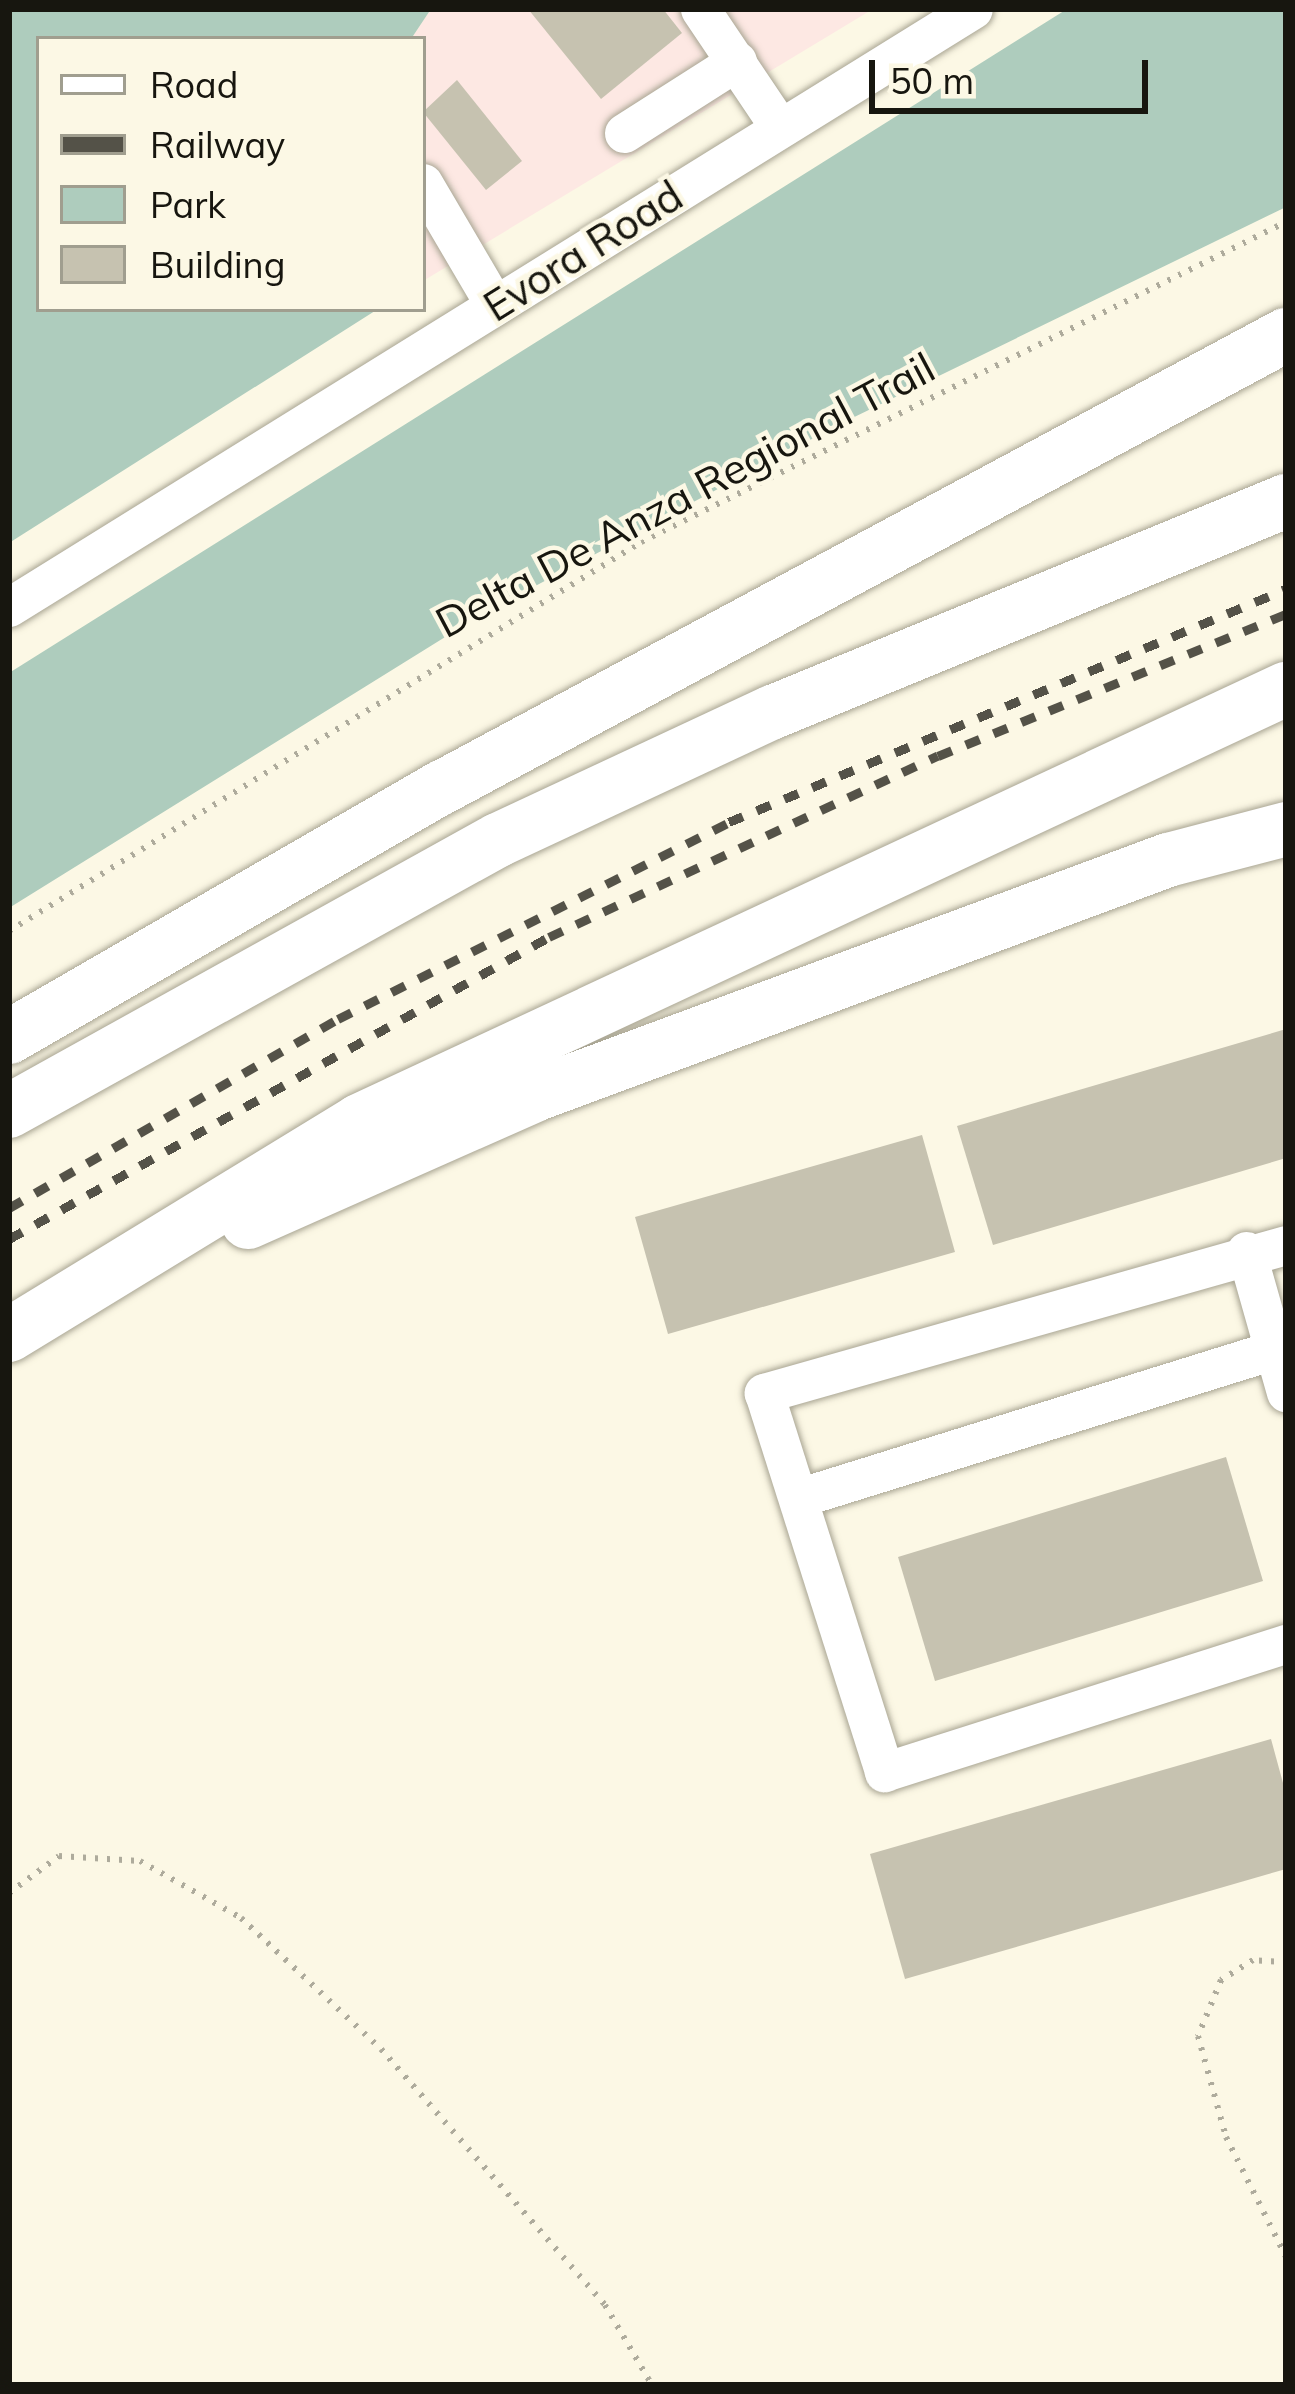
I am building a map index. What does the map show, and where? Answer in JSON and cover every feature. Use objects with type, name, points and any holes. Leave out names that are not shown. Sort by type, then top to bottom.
[{"type":"highway","points":[[9,1036],[441,788],[1286,335]]},
{"type":"highway","points":[[9,1111],[498,840],[794,703],[1286,501]]},
{"type":"highway","points":[[18,1329],[359,1121],[1286,689]]},
{"type":"highway","points":[[18,1329],[534,1095],[1168,860],[1286,829]]},
{"type":"street","points":[[700,9],[781,128]]},
{"type":"street","name":"Evora Road","points":[[9,607],[973,9]]},
{"type":"street","points":[[624,133],[737,61]]},
{"type":"street","points":[[426,188],[494,304]]},
{"type":"street","points":[[1286,1245],[1246,1251],[764,1393],[884,1772],[1286,1644]]},
{"type":"street","points":[[1246,1251],[1286,1392]]},
{"type":"street","points":[[798,1498],[1273,1350]]},
{"type":"path","name":"Delta De Anza Regional Trail","points":[[9,931],[641,542],[1286,222]]},
{"type":"path","points":[[9,1893],[59,1856],[140,1862],[241,1918],[381,2049],[604,2305],[652,2385]]},
{"type":"path","points":[[1286,1962],[1253,1960],[1221,1980],[1198,2036],[1226,2137],[1286,2257]]},
{"type":"shaded area","points":[[431,9],[873,9],[426,279],[426,36],[413,36]]},
{"type":"green space","points":[[9,9],[431,9],[413,36],[36,36],[36,312],[373,312],[9,543]]},
{"type":"green space","points":[[1067,9],[1286,9],[1286,207],[842,423],[479,616],[9,908],[9,673]]},
{"type":"building","points":[[528,9],[663,9],[682,33],[601,99]]},
{"type":"building","points":[[457,80],[522,161],[486,190],[426,116],[426,109]]},
{"type":"building","points":[[1286,1029],[1286,1158],[993,1245],[957,1126]]},
{"type":"building","points":[[922,1135],[955,1252],[668,1334],[635,1217]]},
{"type":"building","points":[[1226,1457],[1263,1581],[935,1681],[898,1557]]},
{"type":"building","points":[[1271,1739],[1286,1794],[1286,1869],[905,1979],[870,1854]]},
{"type":"railway","points":[[9,1208],[338,1019],[729,822],[1286,589]]},
{"type":"railway","points":[[9,1239],[549,937],[938,756],[1286,614]]}]
